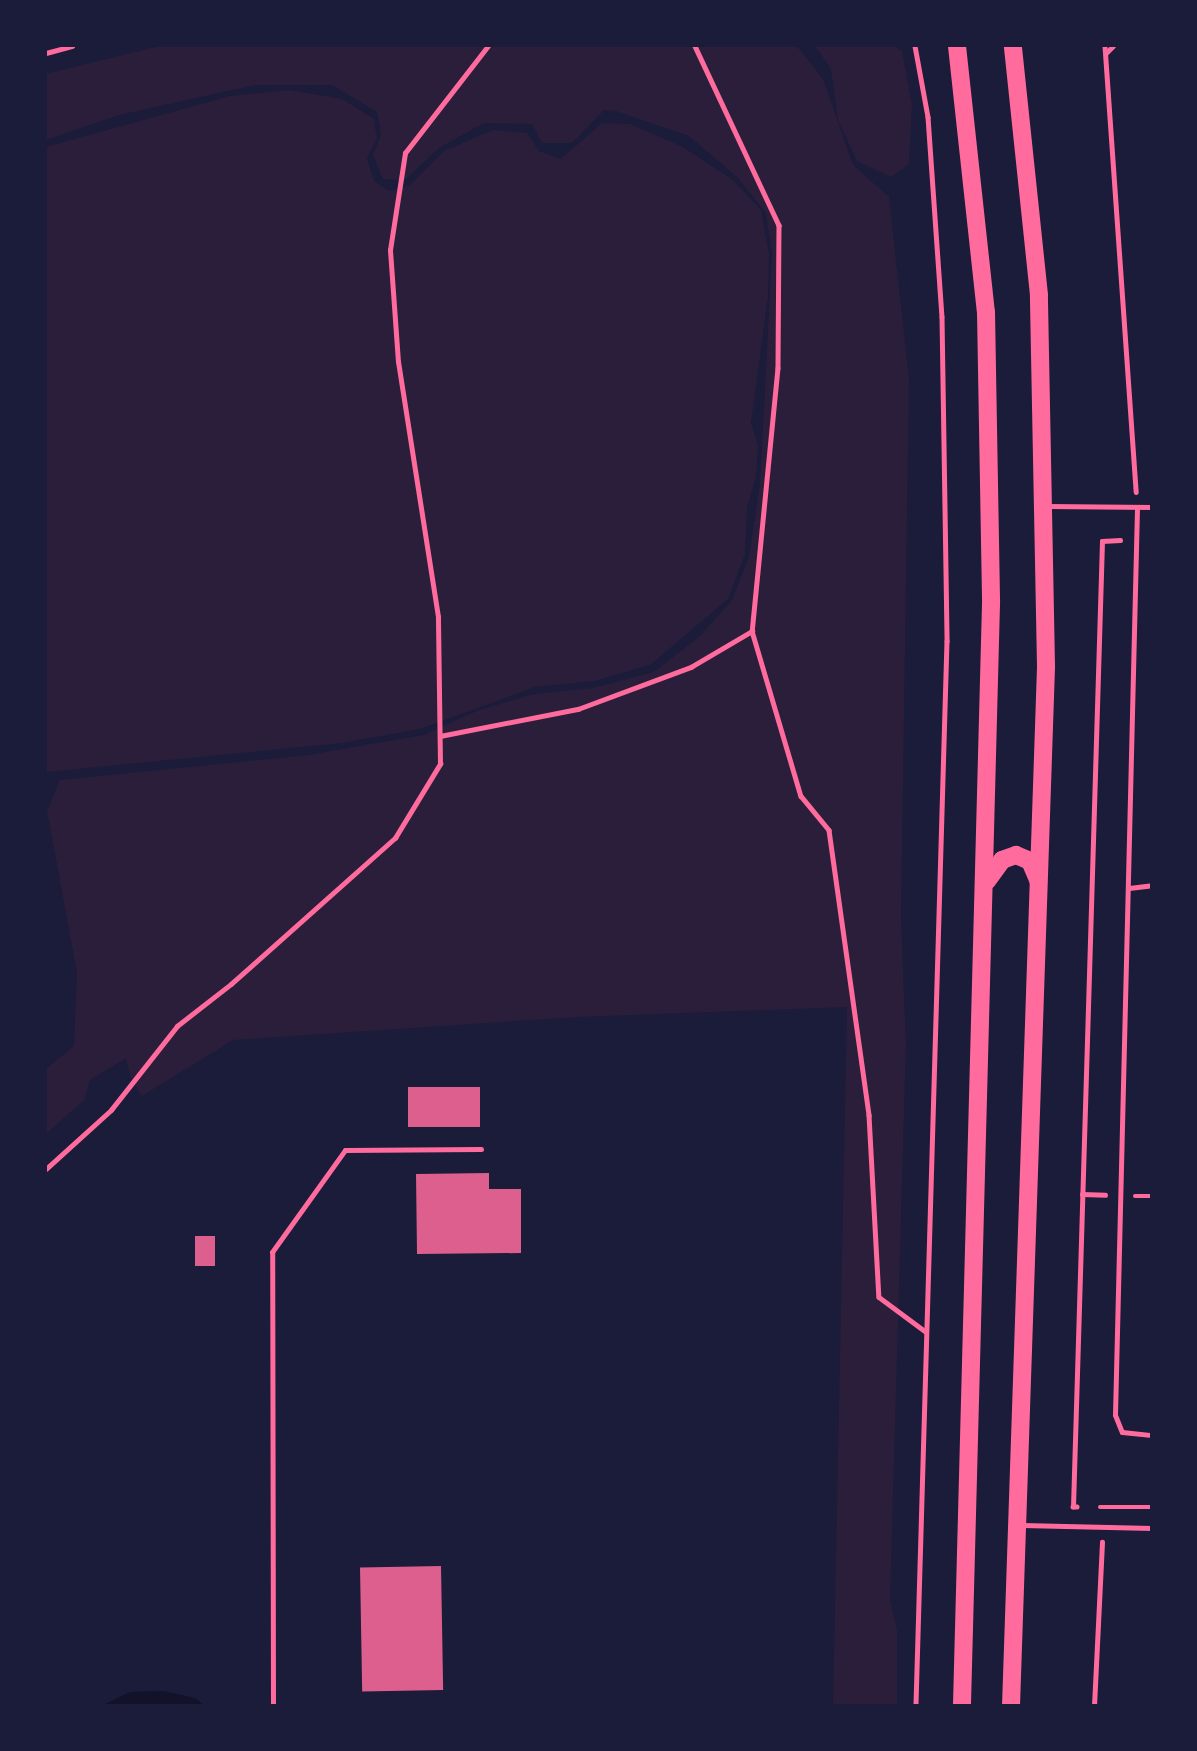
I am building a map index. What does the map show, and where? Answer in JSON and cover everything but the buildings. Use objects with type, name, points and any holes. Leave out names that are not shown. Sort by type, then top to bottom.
[{"type":"main road","points":[[957,46],[986,312],[991,604],[987,881],[962,1706]]},
{"type":"main road","points":[[1012,1706],[1040,884],[1044,506],[1039,295],[1013,46]]},
{"type":"main road","points":[[987,881],[1002,860],[1016,855],[1030,861],[1040,884]]},
{"type":"lane","points":[[1044,506],[1152,507]]},
{"type":"lane","points":[[1137,508],[1115,1415],[1122,1432],[1152,1435]]},
{"type":"lane","points":[[1129,888],[1152,885]]},
{"type":"lane","points":[[273,1706],[272,1252],[345,1150],[481,1150]]},
{"type":"lane","points":[[1018,1525],[1152,1528]]},
{"type":"path","points":[[46,53],[72,46]]},
{"type":"path","points":[[46,1169],[111,1111],[177,1026],[231,984],[395,838],[440,764],[439,617],[398,362],[390,250],[405,153],[488,46]]},
{"type":"path","points":[[695,46],[779,225],[778,368],[752,631],[801,796],[829,830],[869,1115],[879,1297],[926,1331]]},
{"type":"path","points":[[915,46],[928,117],[946,446],[944,807],[916,1706]]},
{"type":"path","points":[[1105,46],[1137,508]]},
{"type":"path","points":[[1105,53],[1113,46]]},
{"type":"path","points":[[1083,1507],[1073,1507],[1102,541],[1138,540]]},
{"type":"path","points":[[440,736],[578,709],[691,667],[752,631]]},
{"type":"path","points":[[1094,1507],[1152,1507]]},
{"type":"path","points":[[1094,1706],[1103,1529]]},
{"type":"shaded area","points":[[160,46],[797,46],[823,79],[853,165],[889,197],[909,379],[901,918],[906,1044],[890,1600],[897,1631],[897,1705],[833,1705],[847,1007],[577,1017],[233,1040],[142,1096],[130,1076],[126,1058],[90,1080],[84,1100],[46,1134],[46,1069],[74,1046],[77,973],[47,811],[60,780],[308,755],[424,735],[479,710],[534,694],[593,688],[654,672],[700,636],[732,600],[749,557],[760,483],[772,254],[766,213],[738,178],[689,136],[616,111],[604,110],[572,143],[542,143],[532,124],[484,123],[439,148],[405,180],[383,179],[373,155],[381,135],[377,112],[332,85],[255,85],[119,115],[46,140],[46,74]]},
{"type":"shaded area","points":[[815,46],[894,46],[902,51],[912,105],[909,164],[891,177],[857,161],[838,120],[831,69]]},
{"type":"shaded area","points":[[290,90],[342,99],[374,119],[377,139],[367,158],[374,181],[389,191],[410,185],[444,151],[493,130],[527,133],[539,151],[561,159],[602,123],[630,124],[681,146],[732,179],[761,210],[769,254],[768,296],[751,423],[758,445],[756,477],[747,507],[745,554],[728,599],[650,665],[594,681],[535,687],[420,729],[342,743],[46,772],[46,147],[230,96]]},
{"type":"shaded area","points":[[164,1691],[195,1698],[204,1705],[103,1705],[130,1692]]}]
